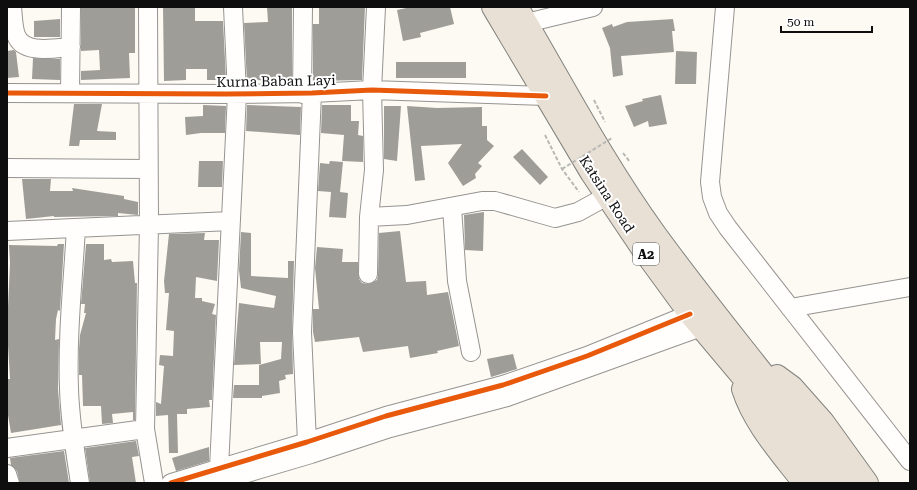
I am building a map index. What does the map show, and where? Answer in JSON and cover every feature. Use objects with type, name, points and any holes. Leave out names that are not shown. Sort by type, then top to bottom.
[{"type":"highway","name":"Katsina Road","points":[[493,7],[607,196],[644,251],[695,321],[746,367],[813,437],[846,483]]},
{"type":"highway","name":"Katsina Road","points":[[522,15],[588,130],[654,233],[746,367],[774,414],[826,483]]},
{"type":"highway","points":[[804,483],[761,426],[746,401],[746,367],[781,377],[792,387],[822,422],[867,483]]},
{"type":"street","points":[[12,7],[15,34],[19,41],[24,45],[38,49],[70,47]]},
{"type":"street","points":[[70,93],[71,7]]},
{"type":"street","points":[[148,7],[149,224],[145,429],[154,483]]},
{"type":"street","points":[[216,475],[237,94],[233,7]]},
{"type":"street","points":[[303,7],[307,94],[302,332],[307,442]]},
{"type":"street","points":[[368,274],[369,217],[374,170],[372,90],[376,7]]},
{"type":"street","points":[[522,15],[593,7]]},
{"type":"street","points":[[725,7],[710,166],[712,197],[718,213],[728,228],[910,461]]},
{"type":"street","name":"Kurna Baban Layi","points":[[7,93],[307,94],[372,90],[546,96]]},
{"type":"street","points":[[7,168],[148,169]]},
{"type":"street","points":[[369,217],[393,217],[452,208],[482,201],[495,201],[555,218],[578,212],[607,196]]},
{"type":"street","points":[[452,208],[457,280],[471,352]]},
{"type":"street","points":[[7,231],[231,221]]},
{"type":"street","points":[[76,228],[70,332],[69,388],[73,439],[80,483]]},
{"type":"street","points":[[790,308],[910,287]]},
{"type":"street","points":[[216,475],[307,442],[386,416],[503,385],[695,321]]},
{"type":"street","points":[[171,483],[216,475],[311,454],[390,428],[508,397],[695,321]]},
{"type":"street","points":[[7,448],[145,429]]},
{"type":"street","points":[[7,474],[10,483]]},
{"type":"path","points":[[545,135],[562,169],[579,192]]},
{"type":"path","points":[[562,169],[612,138]]},
{"type":"building","points":[[81,7],[135,7],[135,53],[129,53],[130,78],[81,80],[81,71],[100,70],[99,50],[81,51]]},
{"type":"building","points":[[163,7],[195,7],[195,21],[223,21],[226,80],[207,80],[207,69],[186,69],[186,80],[164,81]]},
{"type":"building","points":[[267,7],[292,7],[292,81],[252,80],[252,83],[247,83],[244,23],[268,22]]},
{"type":"building","points":[[319,7],[365,7],[362,80],[313,81],[313,24],[319,24]]},
{"type":"building","points":[[411,7],[450,7],[454,24],[420,33],[421,37],[403,41],[397,10]]},
{"type":"building","points":[[60,19],[60,37],[34,37],[34,21]]},
{"type":"building","points":[[673,19],[675,31],[672,31],[674,52],[621,56],[623,75],[613,77],[610,48],[602,28],[612,24],[613,27],[627,22]]},
{"type":"building","points":[[14,50],[16,52],[19,77],[7,78],[7,51]]},
{"type":"building","points":[[676,51],[697,52],[696,84],[675,84]]},
{"type":"building","points":[[33,58],[60,59],[60,80],[32,79]]},
{"type":"building","points":[[396,62],[466,62],[466,78],[396,78]]},
{"type":"building","points":[[661,95],[667,124],[649,127],[648,121],[634,127],[625,106],[643,101],[642,99]]},
{"type":"building","points":[[74,104],[102,104],[97,131],[116,132],[116,140],[80,140],[79,146],[69,146]]},
{"type":"building","points":[[203,105],[226,106],[225,133],[201,133],[186,135],[185,117],[203,116]]},
{"type":"building","points":[[247,105],[301,107],[300,135],[246,131]]},
{"type":"building","points":[[322,105],[351,105],[351,121],[359,121],[358,135],[363,136],[363,162],[342,161],[344,135],[321,133]]},
{"type":"building","points":[[384,106],[401,106],[397,161],[384,159]]},
{"type":"building","points":[[407,106],[437,108],[482,107],[482,126],[487,126],[487,140],[494,146],[478,163],[482,166],[475,174],[476,178],[463,186],[448,163],[462,144],[421,146],[425,180],[415,181]]},
{"type":"building","points":[[522,149],[548,177],[540,185],[513,157]]},
{"type":"building","points":[[199,161],[223,161],[222,187],[198,187]]},
{"type":"building","points":[[330,161],[343,162],[340,192],[348,193],[346,218],[329,217],[331,192],[318,191],[320,163],[329,164]]},
{"type":"building","points":[[22,179],[51,179],[50,191],[73,191],[72,188],[124,196],[124,199],[138,202],[138,215],[118,213],[118,216],[54,216],[26,219]]},
{"type":"building","points":[[484,212],[483,251],[465,250],[464,215]]},
{"type":"building","points":[[400,231],[406,282],[426,281],[427,295],[448,292],[459,346],[437,351],[438,353],[410,358],[408,346],[363,352],[359,337],[315,342],[313,332],[313,309],[319,309],[315,268],[317,247],[343,249],[342,262],[358,262],[359,279],[362,283],[368,284],[377,280],[379,233]]},
{"type":"building","points":[[241,232],[251,233],[251,276],[288,278],[288,261],[294,261],[292,332],[293,374],[285,375],[286,379],[279,381],[280,393],[262,396],[262,398],[233,398],[234,385],[259,385],[259,365],[281,359],[282,342],[260,342],[261,364],[234,365],[239,303],[274,308],[276,296],[241,288],[239,270]]},
{"type":"building","points":[[205,233],[204,240],[219,240],[217,281],[196,277],[195,298],[202,298],[202,301],[215,304],[212,314],[216,315],[212,400],[209,400],[210,407],[187,409],[187,414],[177,414],[178,453],[169,453],[168,415],[156,416],[156,402],[161,404],[164,366],[159,365],[160,355],[173,356],[174,331],[166,330],[169,293],[165,293],[164,281],[169,234]]},
{"type":"building","points":[[58,244],[64,244],[60,311],[58,310],[56,319],[55,340],[59,339],[58,389],[61,425],[11,433],[7,409],[7,379],[10,379],[7,329],[10,263],[9,245],[57,246]]},
{"type":"building","points":[[86,244],[104,244],[104,260],[111,259],[112,262],[133,261],[135,283],[137,283],[135,420],[133,420],[133,412],[112,414],[113,423],[102,424],[101,406],[83,406],[82,375],[79,375],[79,349],[80,335],[86,313],[84,313],[85,304],[81,304]]},
{"type":"building","points":[[513,354],[517,369],[491,377],[487,359]]},
{"type":"building","points":[[136,441],[139,456],[132,457],[136,483],[90,483],[85,448]]},
{"type":"building","points":[[209,447],[209,461],[176,471],[172,458]]},
{"type":"building","points":[[64,451],[69,483],[20,483],[17,471],[11,465],[10,458]]},
{"type":"cycle path","points":[[7,93],[226,94],[312,93],[372,90],[546,96]]},
{"type":"cycle path","points":[[171,483],[307,442],[386,416],[503,385],[587,356],[690,314]]}]
